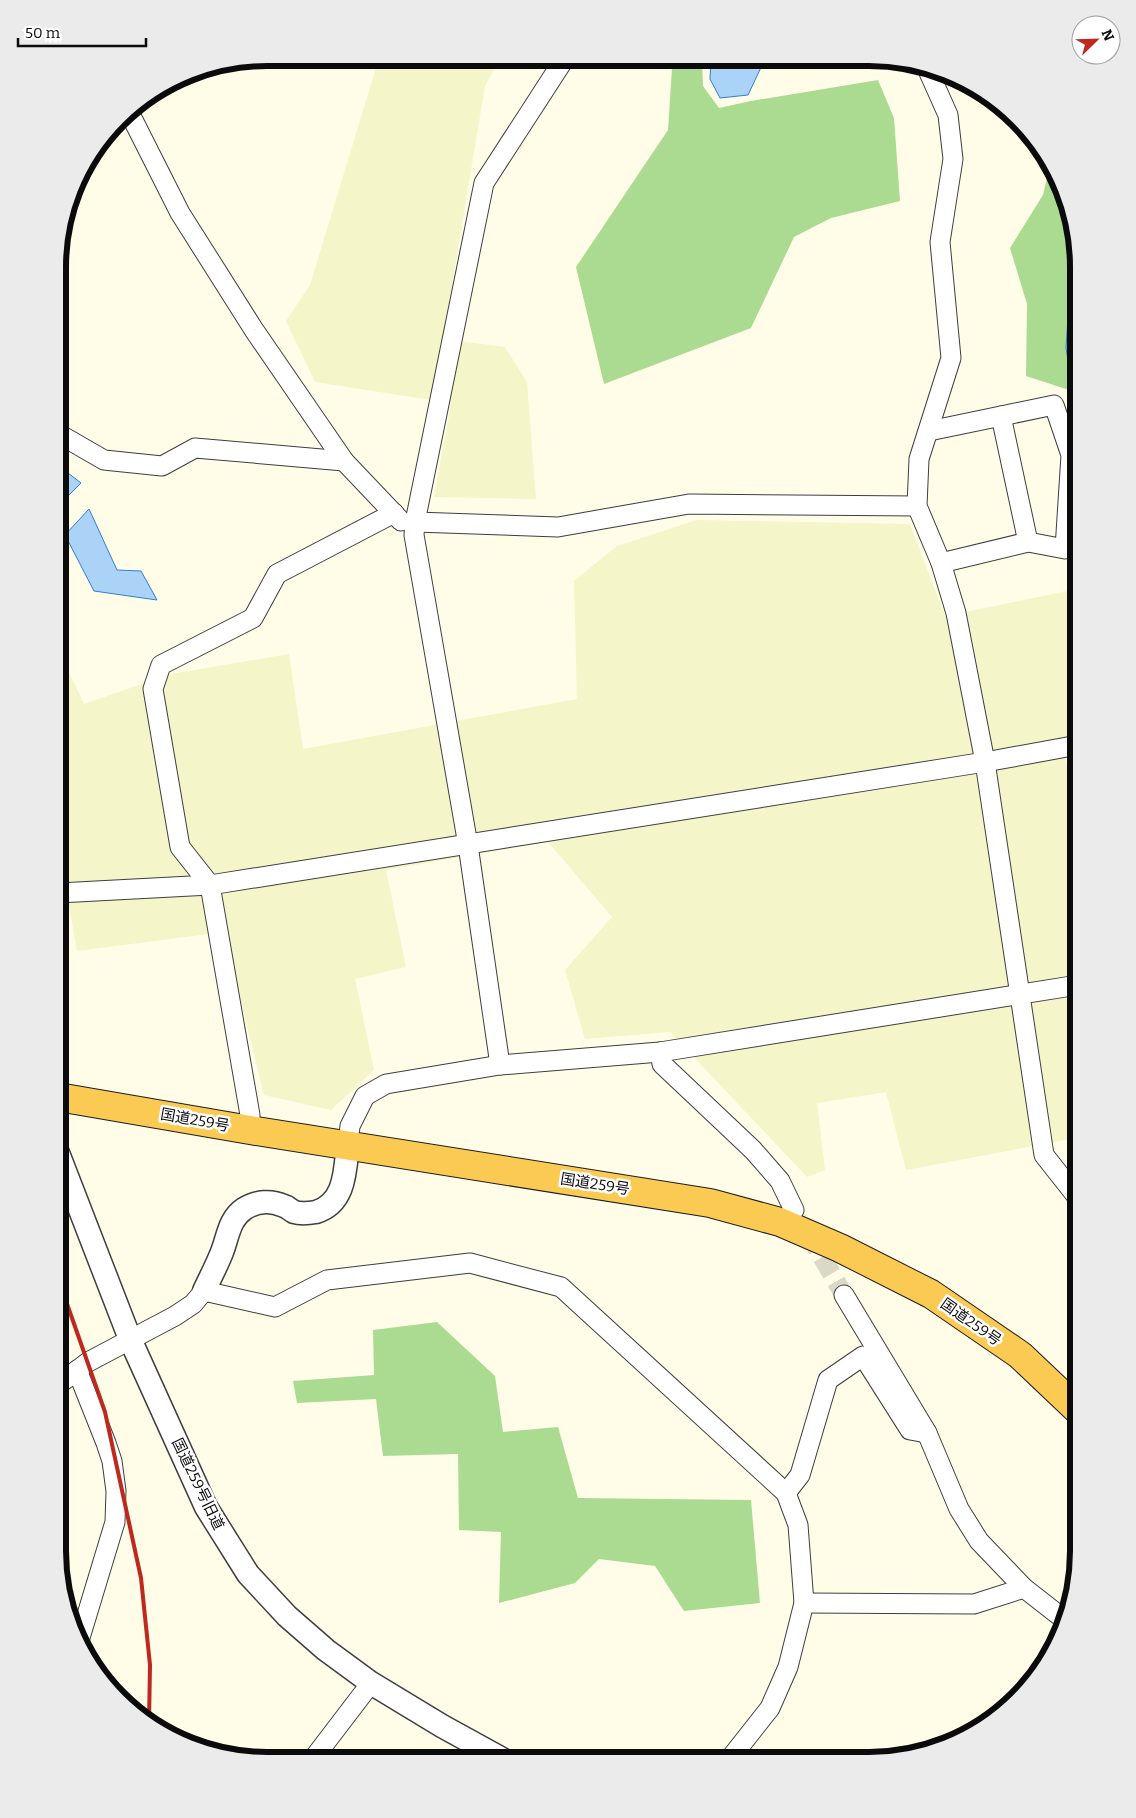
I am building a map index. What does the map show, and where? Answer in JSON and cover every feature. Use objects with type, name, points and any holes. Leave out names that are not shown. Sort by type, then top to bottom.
[{"type":"highway","name":"国道259号","points":[[66,1098],[250,1130],[348,1144],[710,1203],[780,1222],[840,1248],[931,1294],[1020,1355],[1070,1402]]},
{"type":"street","points":[[500,1065],[468,845],[415,529],[484,183],[560,66]]},
{"type":"street","points":[[931,76],[948,115],[953,159],[940,242],[951,358],[920,459],[917,506],[941,563],[956,613],[985,762],[1044,1155],[1070,1188]]},
{"type":"street","points":[[132,118],[180,213],[254,330],[344,461],[394,513],[415,529],[558,527],[689,504],[917,506]]},
{"type":"street","points":[[929,432],[1054,405],[1070,452]]},
{"type":"street","points":[[1001,416],[1028,542]]},
{"type":"street","points":[[66,438],[104,460],[162,466],[195,448],[344,461]]},
{"type":"street","points":[[941,563],[1028,542],[1065,550],[1070,471]]},
{"type":"street","points":[[250,1130],[250,1115],[210,885],[180,848],[153,689],[161,665],[253,618],[277,574],[394,513]]},
{"type":"street","points":[[66,892],[210,885],[985,762],[1070,746]]},
{"type":"street","points":[[66,1379],[88,1362],[194,1304],[204,1290],[223,1251],[229,1228],[235,1217],[244,1209],[258,1203],[268,1202],[283,1205],[295,1212],[310,1213],[324,1210],[335,1201],[342,1187],[350,1126],[365,1096],[386,1084],[500,1065],[660,1052],[1070,986]]},
{"type":"street","points":[[660,1052],[662,1064],[753,1150],[780,1181],[794,1210]]},
{"type":"street","name":"国道259号旧道","points":[[66,1174],[130,1339],[206,1506],[248,1574],[287,1616],[326,1650],[371,1683],[488,1752]]},
{"type":"street","points":[[204,1290],[275,1307],[327,1280],[470,1264],[561,1287],[786,1493],[798,1525],[804,1604],[788,1667],[770,1708],[735,1752]]},
{"type":"street","points":[[844,1295],[927,1432],[959,1509],[979,1541],[1024,1588],[1059,1615]]},
{"type":"street","points":[[786,1493],[800,1475],[828,1380],[862,1356],[910,1430],[927,1432]]},
{"type":"street","points":[[77,1370],[112,1461],[116,1491],[115,1522],[83,1629]]},
{"type":"street","points":[[804,1604],[974,1604],[1024,1588]]},
{"type":"street","points":[[317,1752],[371,1683]]},
{"type":"green space","points":[[377,66],[496,66],[485,86],[443,339],[505,347],[527,382],[536,499],[434,497],[451,403],[315,382],[286,321],[310,285]]},
{"type":"green space","points":[[702,66],[703,86],[719,108],[878,80],[894,118],[900,201],[831,218],[794,237],[751,328],[604,384],[576,267],[668,130],[672,68]]},
{"type":"green space","points":[[1048,175],[1059,202],[1068,241],[1070,267],[1070,390],[1026,376],[1027,304],[1010,248],[1043,195]]},
{"type":"green space","points":[[697,520],[910,524],[945,616],[1070,591],[1070,738],[1062,739],[1070,786],[1070,1139],[906,1170],[886,1092],[817,1103],[825,1170],[807,1177],[670,1032],[585,1039],[565,970],[612,917],[548,842],[386,870],[406,967],[355,979],[374,1070],[331,1110],[264,1095],[224,932],[77,951],[66,893],[66,666],[84,704],[171,674],[289,654],[303,749],[577,699],[574,581],[617,546]]},
{"type":"green space","points":[[437,1322],[495,1376],[503,1432],[558,1427],[578,1498],[751,1500],[760,1603],[684,1611],[655,1566],[599,1559],[575,1583],[499,1603],[501,1532],[459,1530],[458,1454],[383,1456],[376,1399],[297,1403],[293,1381],[374,1375],[373,1330]]},
{"type":"water","points":[[711,66],[762,66],[748,95],[720,98],[710,79]]},
{"type":"water","points":[[1070,286],[1070,368],[1066,348]]},
{"type":"water","points":[[66,471],[81,483],[66,498]]},
{"type":"water","points":[[89,509],[117,570],[141,571],[157,600],[94,591],[66,534]]},
{"type":"tunnel","points":[[808,1233],[844,1295]]},
{"type":"railway","points":[[66,1301],[105,1412],[141,1578],[150,1665],[149,1713]]}]
